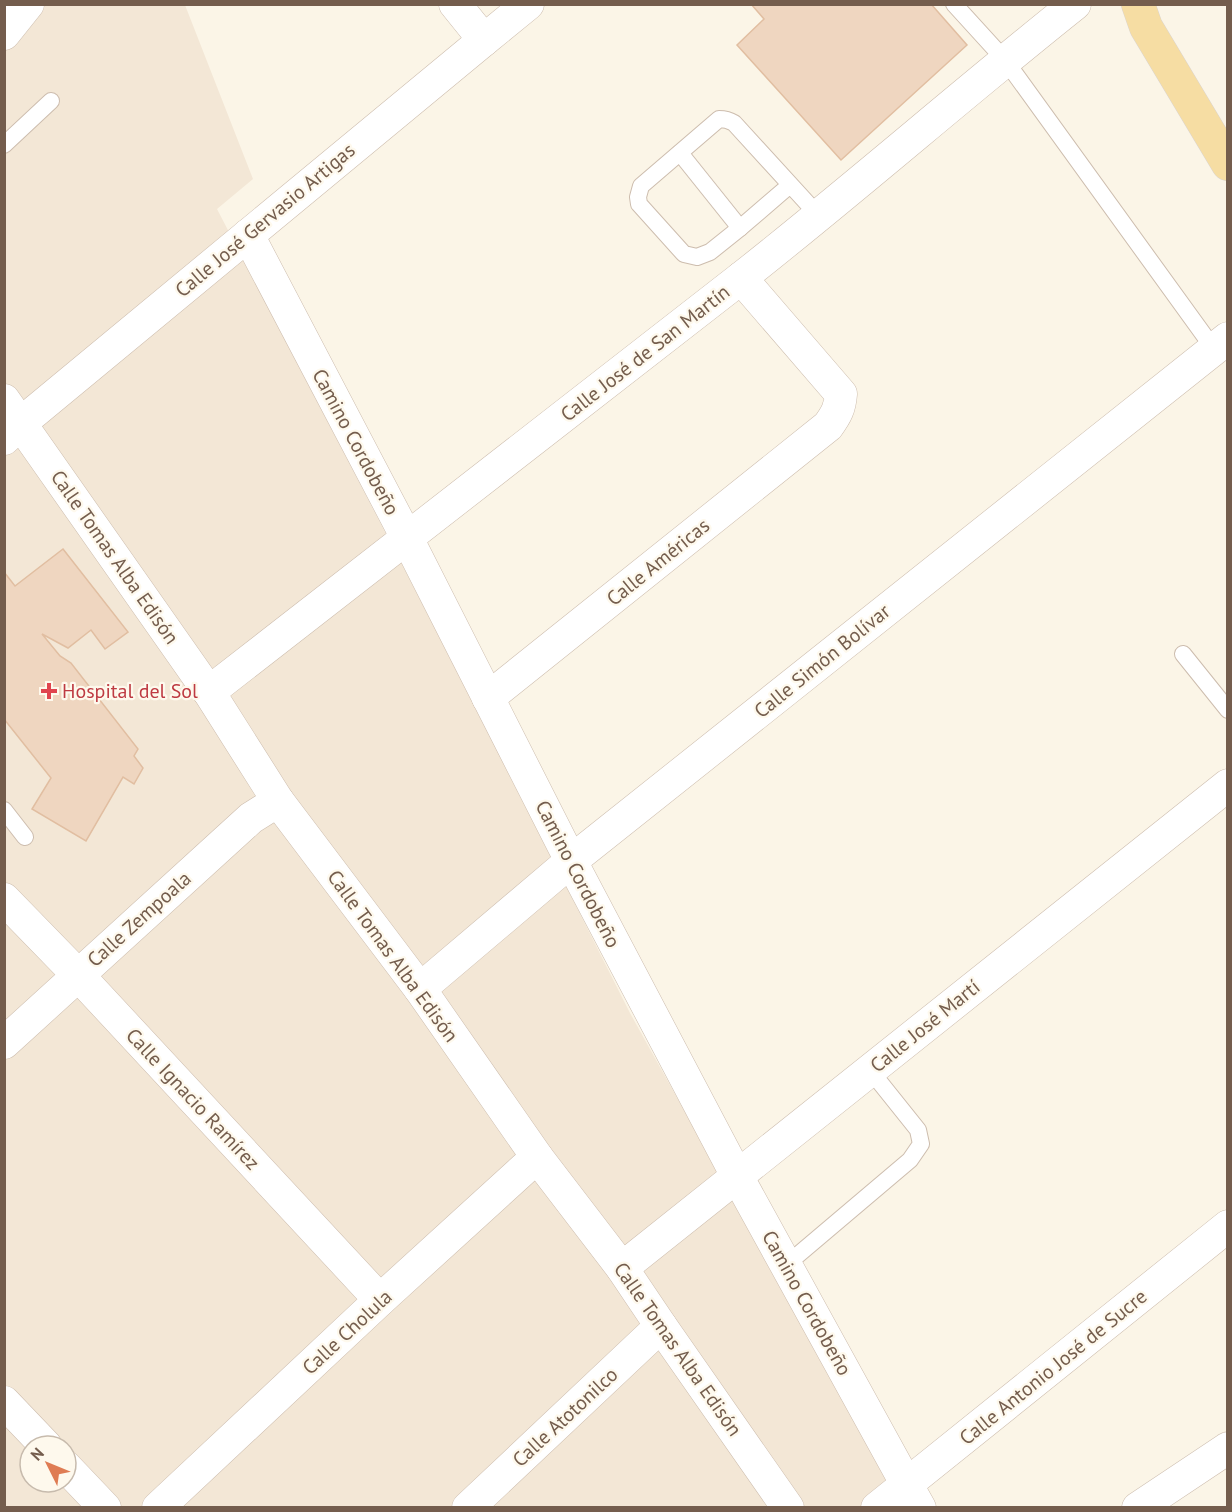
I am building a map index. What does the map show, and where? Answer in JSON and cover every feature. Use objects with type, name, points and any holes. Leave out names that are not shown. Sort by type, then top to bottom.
[{"type":"main road","points":[[1122,4],[1142,16],[1227,164]]},
{"type":"street","points":[[4,34],[28,4]]},
{"type":"street","points":[[455,4],[484,40]]},
{"type":"street","name":"Calle José Gervasio Artigas","points":[[10,420],[248,235],[528,4]]},
{"type":"street","name":"Calle José de San Martín","points":[[209,692],[741,278],[1075,4]]},
{"type":"street","name":"Camino Cordobeño","points":[[248,235],[407,538],[571,861],[737,1176],[914,1496]]},
{"type":"street","name":"Calle Américas","points":[[488,698],[828,426],[837,414],[841,394],[741,278]]},
{"type":"street","name":"Calle Simón Bolívar","points":[[420,989],[571,861],[1221,343]]},
{"type":"street","name":"Calle Tomas Alba Edisón","points":[[10,420],[209,692],[278,801],[420,989],[537,1157],[622,1268],[788,1508]]},
{"type":"street","name":"Calle José Martí","points":[[622,1268],[1227,785]]},
{"type":"street","name":"Calle Zempoala","points":[[4,1043],[251,818],[278,801]]},
{"type":"street","name":"Calle Ignacio Ramírez","points":[[4,899],[78,975],[380,1300]]},
{"type":"street","name":"Calle Cholula","points":[[158,1508],[537,1157]]},
{"type":"street","name":"Calle Antonio José de Sucre","points":[[877,1508],[914,1496],[1227,1226]]},
{"type":"street","name":"Calle Atotonilco","points":[[468,1508],[662,1326]]},
{"type":"street","points":[[4,1402],[35,1434]]},
{"type":"street","points":[[1138,1508],[1227,1448]]},
{"type":"street","points":[[78,1480],[105,1508]]},
{"type":"lane","points":[[954,4],[1005,60],[1221,343]]},
{"type":"lane","points":[[4,145],[51,101]]},
{"type":"lane","points":[[790,185],[710,252],[697,257],[684,254],[639,204],[638,192],[641,186],[719,119],[734,123],[819,216]]},
{"type":"lane","points":[[680,153],[740,228]]},
{"type":"lane","points":[[1184,654],[1227,710]]},
{"type":"lane","points":[[4,810],[25,837]]},
{"type":"lane","points":[[786,1265],[910,1160],[921,1144],[918,1130],[910,1118],[870,1070]]},
{"type":"shaded area","points":[[5,5],[185,5],[253,179],[217,209],[466,688],[630,1013],[890,1482],[907,1507],[5,1508]]},
{"type":"building","points":[[751,4],[931,4],[967,45],[841,160],[737,45],[764,19]]},
{"type":"building","name":"Hospital del Sol","points":[[63,549],[128,632],[105,649],[91,630],[68,648],[42,634],[60,656],[71,663],[138,749],[134,756],[143,768],[134,784],[123,777],[86,841],[32,809],[51,778],[4,719],[4,572],[15,586]]},
{"type":"place","name":"Hospital del Sol","points":[[49,691]]}]
